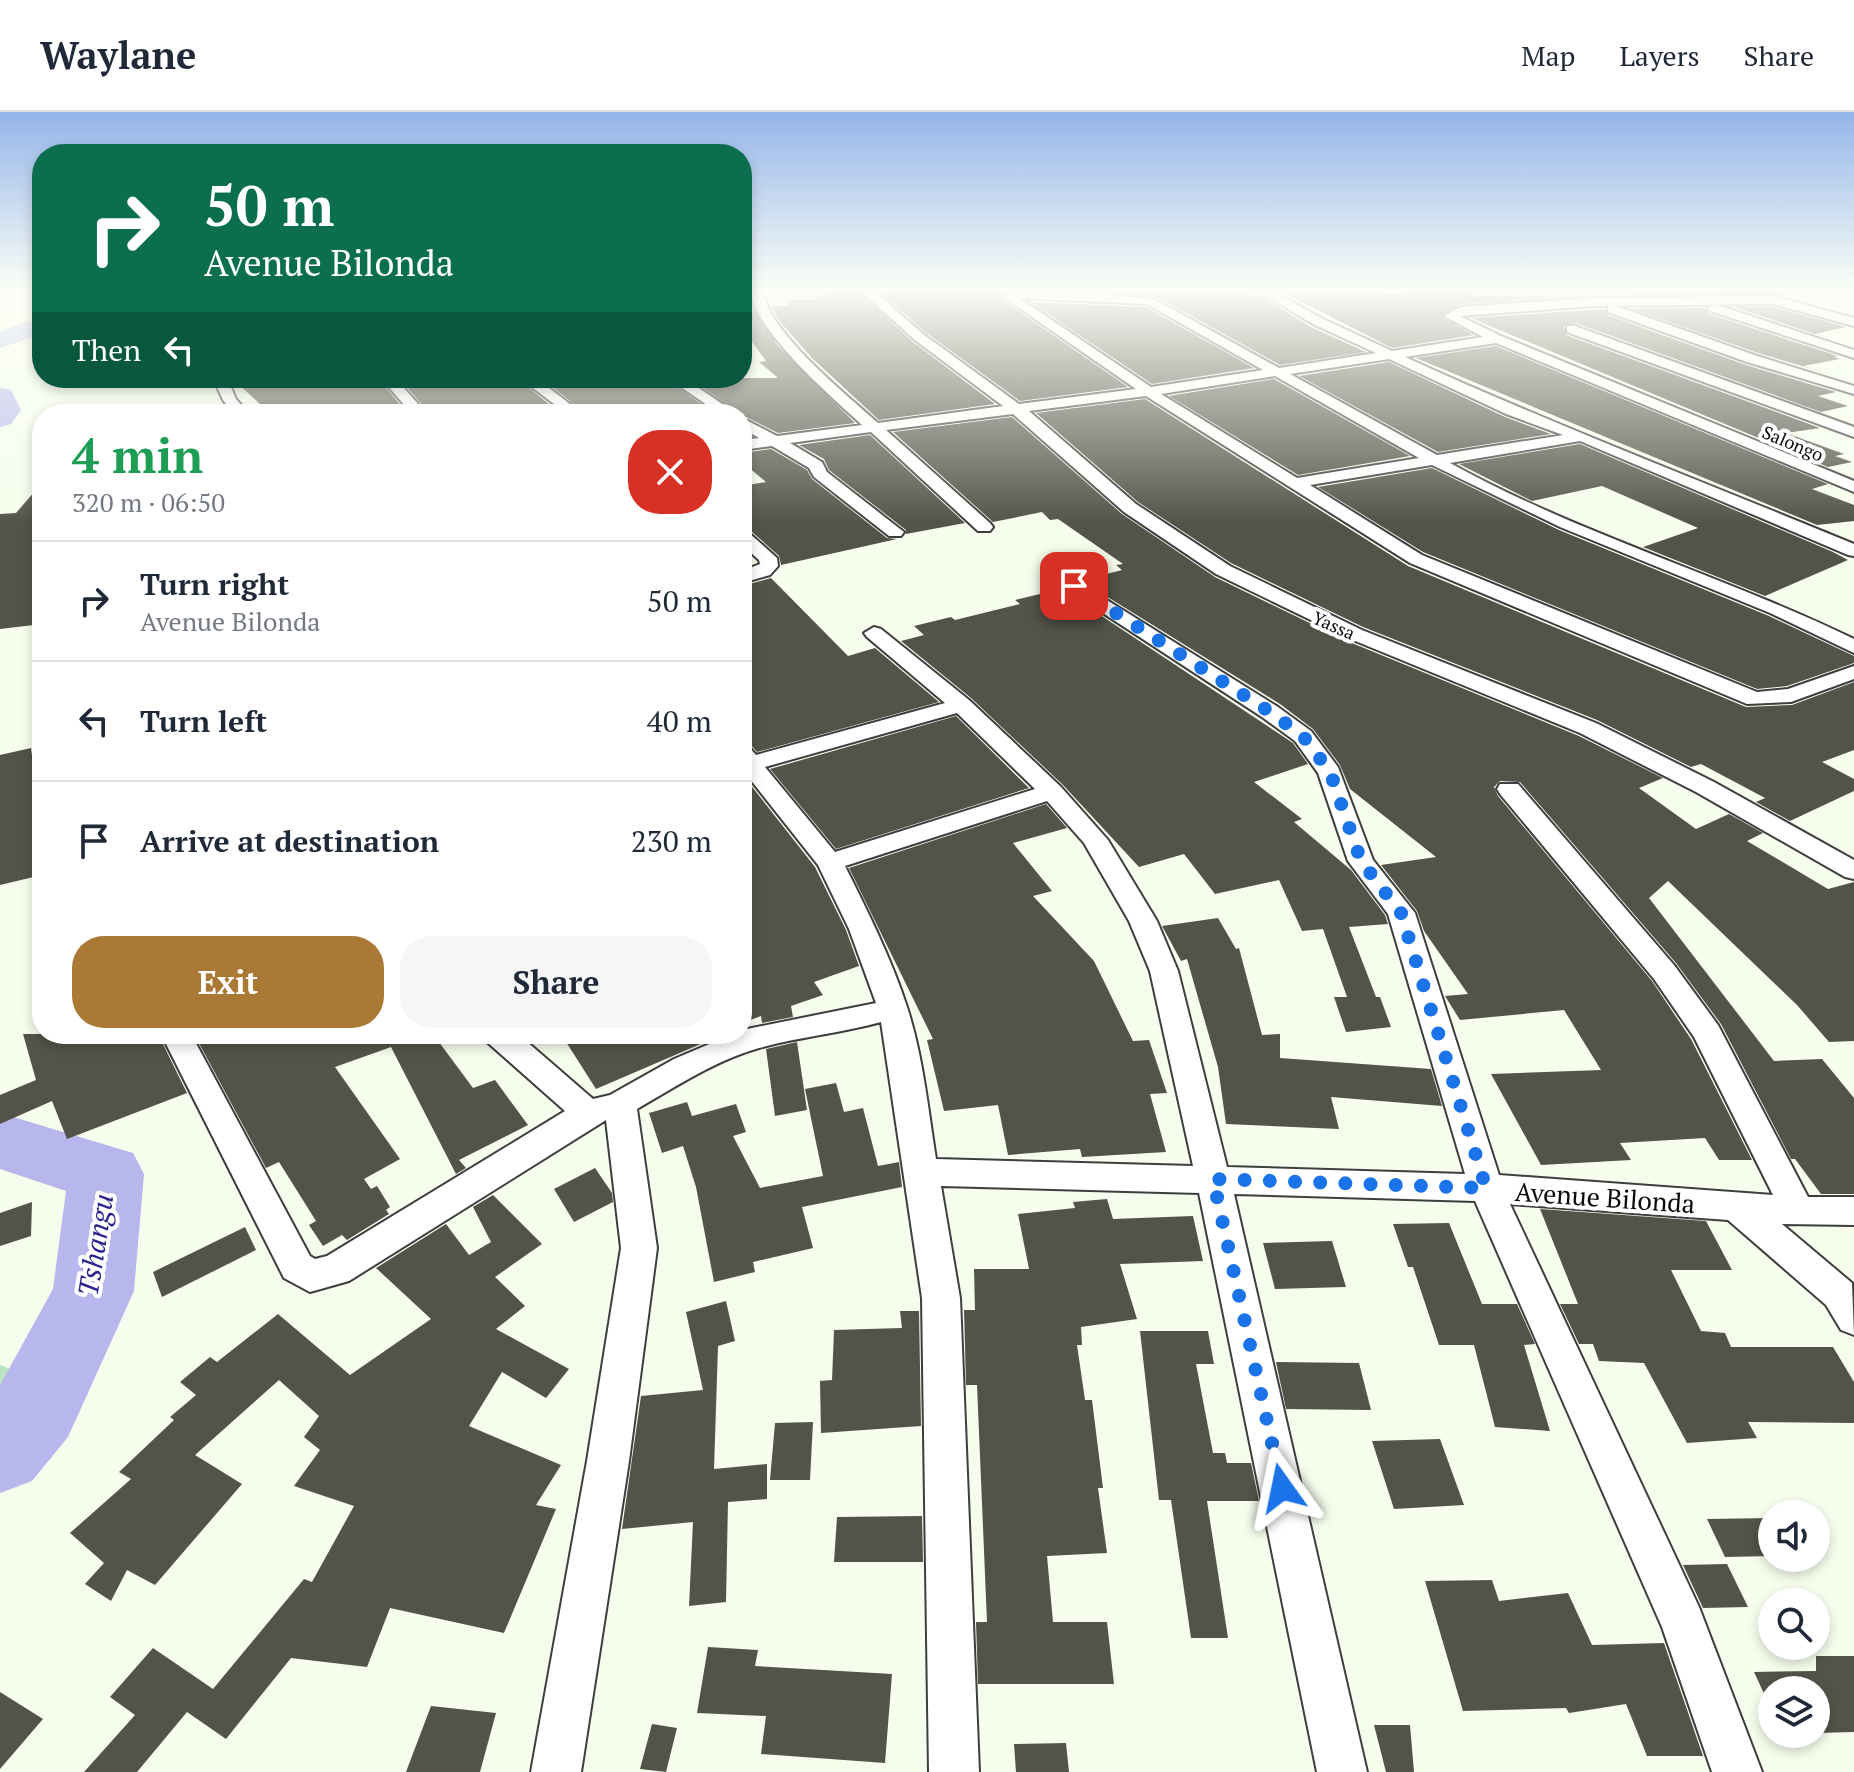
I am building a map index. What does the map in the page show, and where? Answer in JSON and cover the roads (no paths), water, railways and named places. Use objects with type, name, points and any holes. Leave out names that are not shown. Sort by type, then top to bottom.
[{"type":"street","points":[[810,368],[984,527]]},
{"type":"street","name":"Yassa","points":[[962,368],[1014,407],[1130,508],[1223,570],[1343,629],[1588,728],[1705,787],[1854,871]]},
{"type":"street","points":[[1117,368],[1416,559],[1658,662],[1755,699],[1791,695],[1854,672]]},
{"type":"street","points":[[1267,368],[1507,497],[1777,609],[1854,647]]},
{"type":"street","points":[[752,444],[1306,368]]},
{"type":"street","points":[[1419,368],[1511,411],[1583,437],[1854,551]]},
{"type":"street","name":"Salongo","points":[[1568,368],[1854,487]]},
{"type":"street","points":[[1679,368],[1854,432]]},
{"type":"street","points":[[1783,368],[1854,390]]},
{"type":"street","points":[[397,388],[411,404]]},
{"type":"street","points":[[541,388],[562,404]]},
{"type":"street","points":[[690,388],[715,404]]},
{"type":"street","points":[[752,428],[816,465],[820,474],[895,532]]},
{"type":"street","points":[[1295,483],[1583,437]]},
{"type":"street","points":[[752,544],[768,558],[769,566],[752,574]]},
{"type":"street","points":[[1070,583],[1270,712],[1303,736],[1330,772],[1361,861],[1401,913],[1486,1188],[1677,1609],[1737,1772]]},
{"type":"street","points":[[874,633],[961,705],[1052,792],[1095,840],[1143,921],[1164,971],[1213,1179],[1342,1772]]},
{"type":"street","points":[[752,757],[961,705]]},
{"type":"street","points":[[752,766],[830,862],[863,929],[893,1009],[924,1172],[941,1298],[954,1772]]},
{"type":"street","points":[[1509,789],[1664,972],[1707,1033],[1798,1211]]},
{"type":"street","points":[[830,862],[1052,792]]},
{"type":"street","points":[[752,1032],[834,1024],[893,1009]]},
{"type":"street","points":[[181,1044],[297,1267],[310,1276],[336,1270],[604,1109],[726,1044]]},
{"type":"street","points":[[512,1044],[604,1109],[639,1248],[608,1461],[556,1772]]},
{"type":"street","name":"Avenue Bilonda","points":[[924,1172],[1486,1188],[1798,1211],[1854,1211]]},
{"type":"street","points":[[1737,1207],[1839,1294],[1854,1318]]},
{"type":"waterway","name":"Tshangu","points":[[0,397],[5,410],[0,417]]},
{"type":"waterway","name":"Tshangu","points":[[0,1141],[106,1174],[93,1291],[37,1408],[0,1450]]}]
